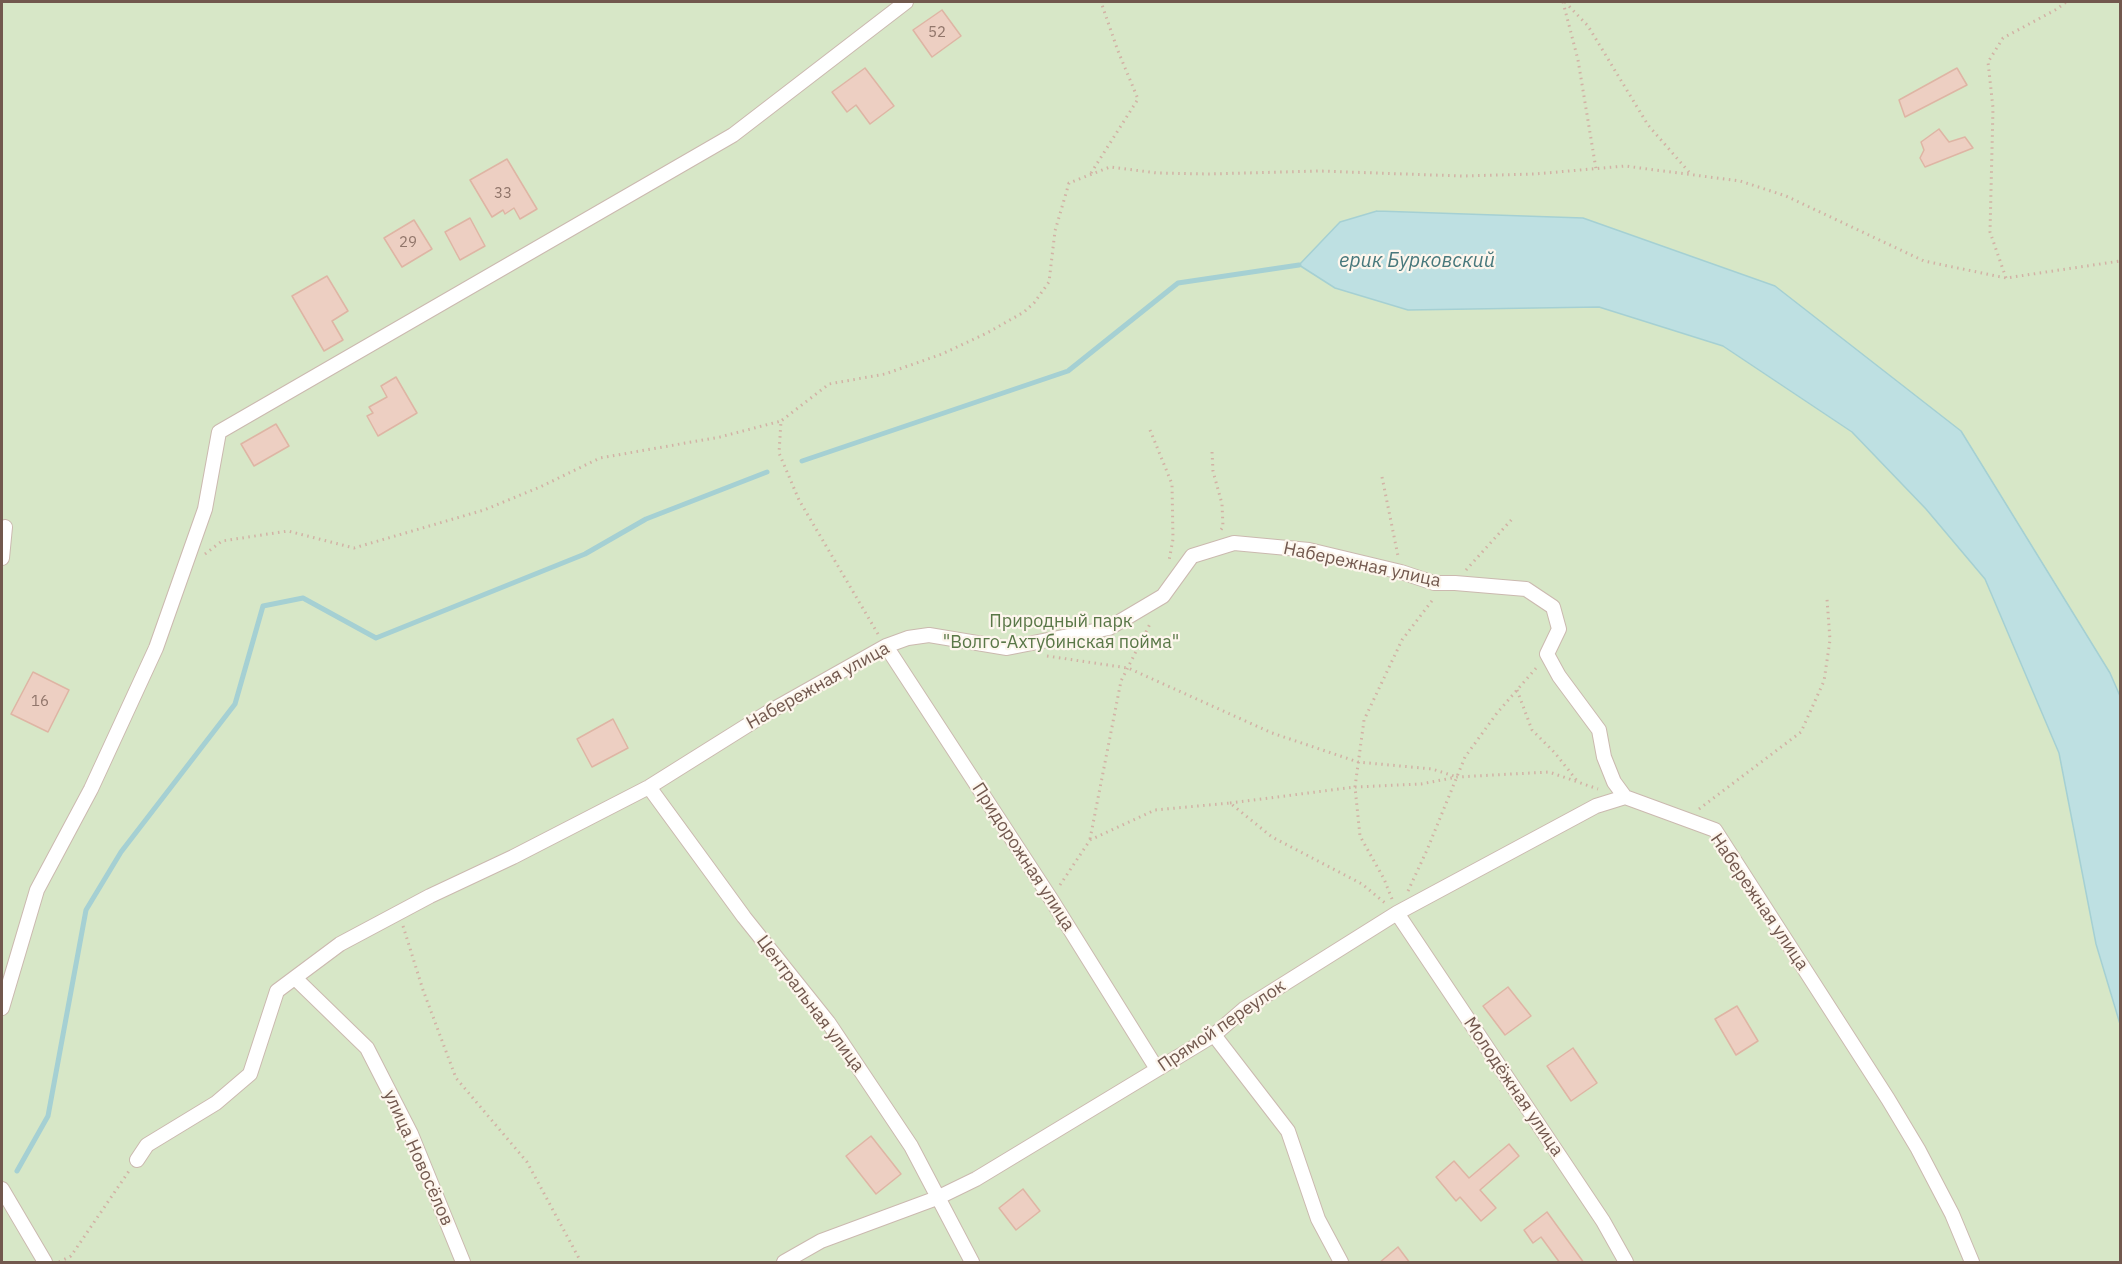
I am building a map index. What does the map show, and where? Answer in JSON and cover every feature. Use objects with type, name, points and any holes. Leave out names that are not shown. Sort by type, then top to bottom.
[{"type":"street","points":[[2,1008],[37,890],[91,789],[156,648],[205,509],[219,432],[733,135],[906,2]]},
{"type":"street","points":[[2,558],[5,527]]},
{"type":"street","name":"Набережная улица","points":[[137,1160],[147,1145],[216,1103],[250,1074],[277,991],[340,945],[649,787],[767,713],[886,646],[908,638],[929,635],[1007,648],[1109,628],[1164,596],[1192,556],[1234,543],[1310,550],[1401,572],[1434,583],[1526,589],[1553,607],[1559,629],[1547,654]]},
{"type":"street","name":"Придорожная улица","points":[[886,646],[1051,899],[1157,1069]]},
{"type":"street","points":[[1547,654],[1559,676],[1599,730],[1604,757],[1614,782],[1625,796]]},
{"type":"street","name":"Центральная улица","points":[[649,787],[744,918],[828,1022],[911,1146],[972,1263]]},
{"type":"street","name":"Набережная улица","points":[[1625,796],[1715,830],[1918,1149],[1952,1214],[1972,1263]]},
{"type":"street","name":"Прямой переулок","points":[[784,1263],[821,1241],[937,1198],[976,1179],[1214,1035],[1244,1009],[1397,913],[1596,806],[1625,796]]},
{"type":"street","name":"Молодёжная улица","points":[[1397,913],[1603,1221],[1626,1263]]},
{"type":"street","name":"улица Новосёлов","points":[[295,978],[367,1048],[411,1134],[463,1263]]},
{"type":"street","points":[[1214,1035],[1288,1131],[1318,1219],[1341,1263]]},
{"type":"street","points":[[2,1190],[45,1263]]},
{"type":"path","points":[[1090,174],[1138,99],[1101,2]]},
{"type":"path","points":[[1564,2],[1578,60],[1596,169]]},
{"type":"path","points":[[1564,2],[1588,26],[1648,125],[1690,174]]},
{"type":"path","points":[[2006,278],[1990,232],[1993,108],[1988,62],[2003,38],[2066,2]]},
{"type":"path","points":[[185,569],[222,541],[288,531],[354,548],[484,510],[540,487],[600,458],[711,439],[781,421],[829,384],[885,374],[942,354],[987,333],[1024,312],[1034,303],[1049,282],[1055,231],[1069,183],[1110,167],[1168,174],[1319,171],[1462,176],[1535,174],[1625,166],[1740,181],[1786,196],[1924,261],[2006,278],[2121,261]]},
{"type":"path","points":[[781,421],[779,453],[799,500],[886,646]]},
{"type":"path","points":[[1150,430],[1172,484],[1173,539],[1169,562]]},
{"type":"path","points":[[1204,552],[1223,527],[1222,504],[1213,471],[1212,452]]},
{"type":"path","points":[[1382,477],[1401,572]]},
{"type":"path","points":[[1397,913],[1384,879],[1360,836],[1355,787],[1364,720],[1402,640],[1433,599],[1455,583],[1513,518]]},
{"type":"path","points":[[1051,899],[1090,840],[1121,681],[1164,596]]},
{"type":"path","points":[[1694,813],[1801,732],[1824,681],[1830,640],[1827,599]]},
{"type":"path","points":[[1039,654],[1128,668],[1272,733],[1358,762],[1432,769],[1457,777]]},
{"type":"path","points":[[1397,913],[1427,850],[1465,757],[1497,713],[1547,654]]},
{"type":"path","points":[[1517,690],[1532,730],[1555,753],[1579,783]]},
{"type":"path","points":[[1090,840],[1155,810],[1355,787],[1421,784],[1457,777],[1549,771],[1579,783],[1625,796]]},
{"type":"path","points":[[1230,803],[1272,837],[1362,884],[1397,913]]},
{"type":"path","points":[[399,913],[423,990],[456,1078],[527,1162],[580,1263]]},
{"type":"path","points":[[59,1263],[71,1256],[137,1160]]},
{"type":"green space","name":"Природный парк \"Волго-Ахтубинская пойма\"","points":[[2,2],[2120,2],[2120,1262],[2,1262]]},
{"type":"water","name":"ерик Бурковский","points":[[1377,211],[1583,218],[1775,286],[1961,431],[2110,673],[2120,696],[2120,1024],[2096,944],[2059,753],[1985,579],[1926,509],[1852,432],[1723,346],[1599,307],[1408,310],[1335,288],[1299,265],[1340,222]]},
{"type":"building","points":[[942,10],[961,36],[932,57],[913,30]]},
{"type":"building","points":[[865,68],[894,106],[870,124],[856,105],[847,112],[832,92]]},
{"type":"building","points":[[1957,68],[1967,85],[1905,117],[1899,100]]},
{"type":"building","points":[[1939,129],[1949,142],[1965,137],[1973,148],[1925,167],[1920,158],[1924,150],[1921,142]]},
{"type":"building","points":[[507,159],[537,209],[520,219],[514,208],[505,214],[503,210],[492,217],[470,180]]},
{"type":"building","points":[[470,218],[485,246],[460,260],[445,232]]},
{"type":"building","points":[[414,220],[432,249],[402,267],[384,238]]},
{"type":"building","points":[[327,276],[348,311],[332,321],[343,340],[324,351],[292,296]]},
{"type":"building","points":[[396,377],[417,413],[378,436],[367,416],[373,413],[369,407],[387,397],[381,386]]},
{"type":"building","points":[[276,424],[289,446],[254,466],[241,444]]},
{"type":"building","points":[[33,672],[69,690],[48,732],[11,714]]},
{"type":"building","points":[[613,719],[628,748],[592,767],[577,739]]},
{"type":"building","points":[[1508,987],[1531,1016],[1505,1035],[1483,1006]]},
{"type":"building","points":[[1737,1006],[1758,1041],[1736,1055],[1715,1019]]},
{"type":"building","points":[[1573,1048],[1597,1083],[1571,1101],[1547,1066]]},
{"type":"building","points":[[871,1136],[901,1174],[876,1194],[846,1156]]},
{"type":"building","points":[[1509,1144],[1519,1156],[1480,1190],[1496,1208],[1481,1221],[1460,1197],[1456,1201],[1436,1177],[1454,1161],[1469,1178]]},
{"type":"building","points":[[1023,1189],[1040,1211],[1016,1230],[999,1208]]},
{"type":"building","points":[[1547,1212],[1584,1263],[1560,1263],[1541,1237],[1533,1243],[1524,1230]]},
{"type":"building","points":[[1398,1247],[1410,1263],[1379,1263]]},
{"type":"waterway","points":[[802,461],[1068,371],[1178,283],[1299,265]]},
{"type":"waterway","points":[[17,1171],[48,1116],[86,910],[121,852],[235,704],[263,606],[303,598],[376,638],[585,554],[646,519],[767,472]]}]
